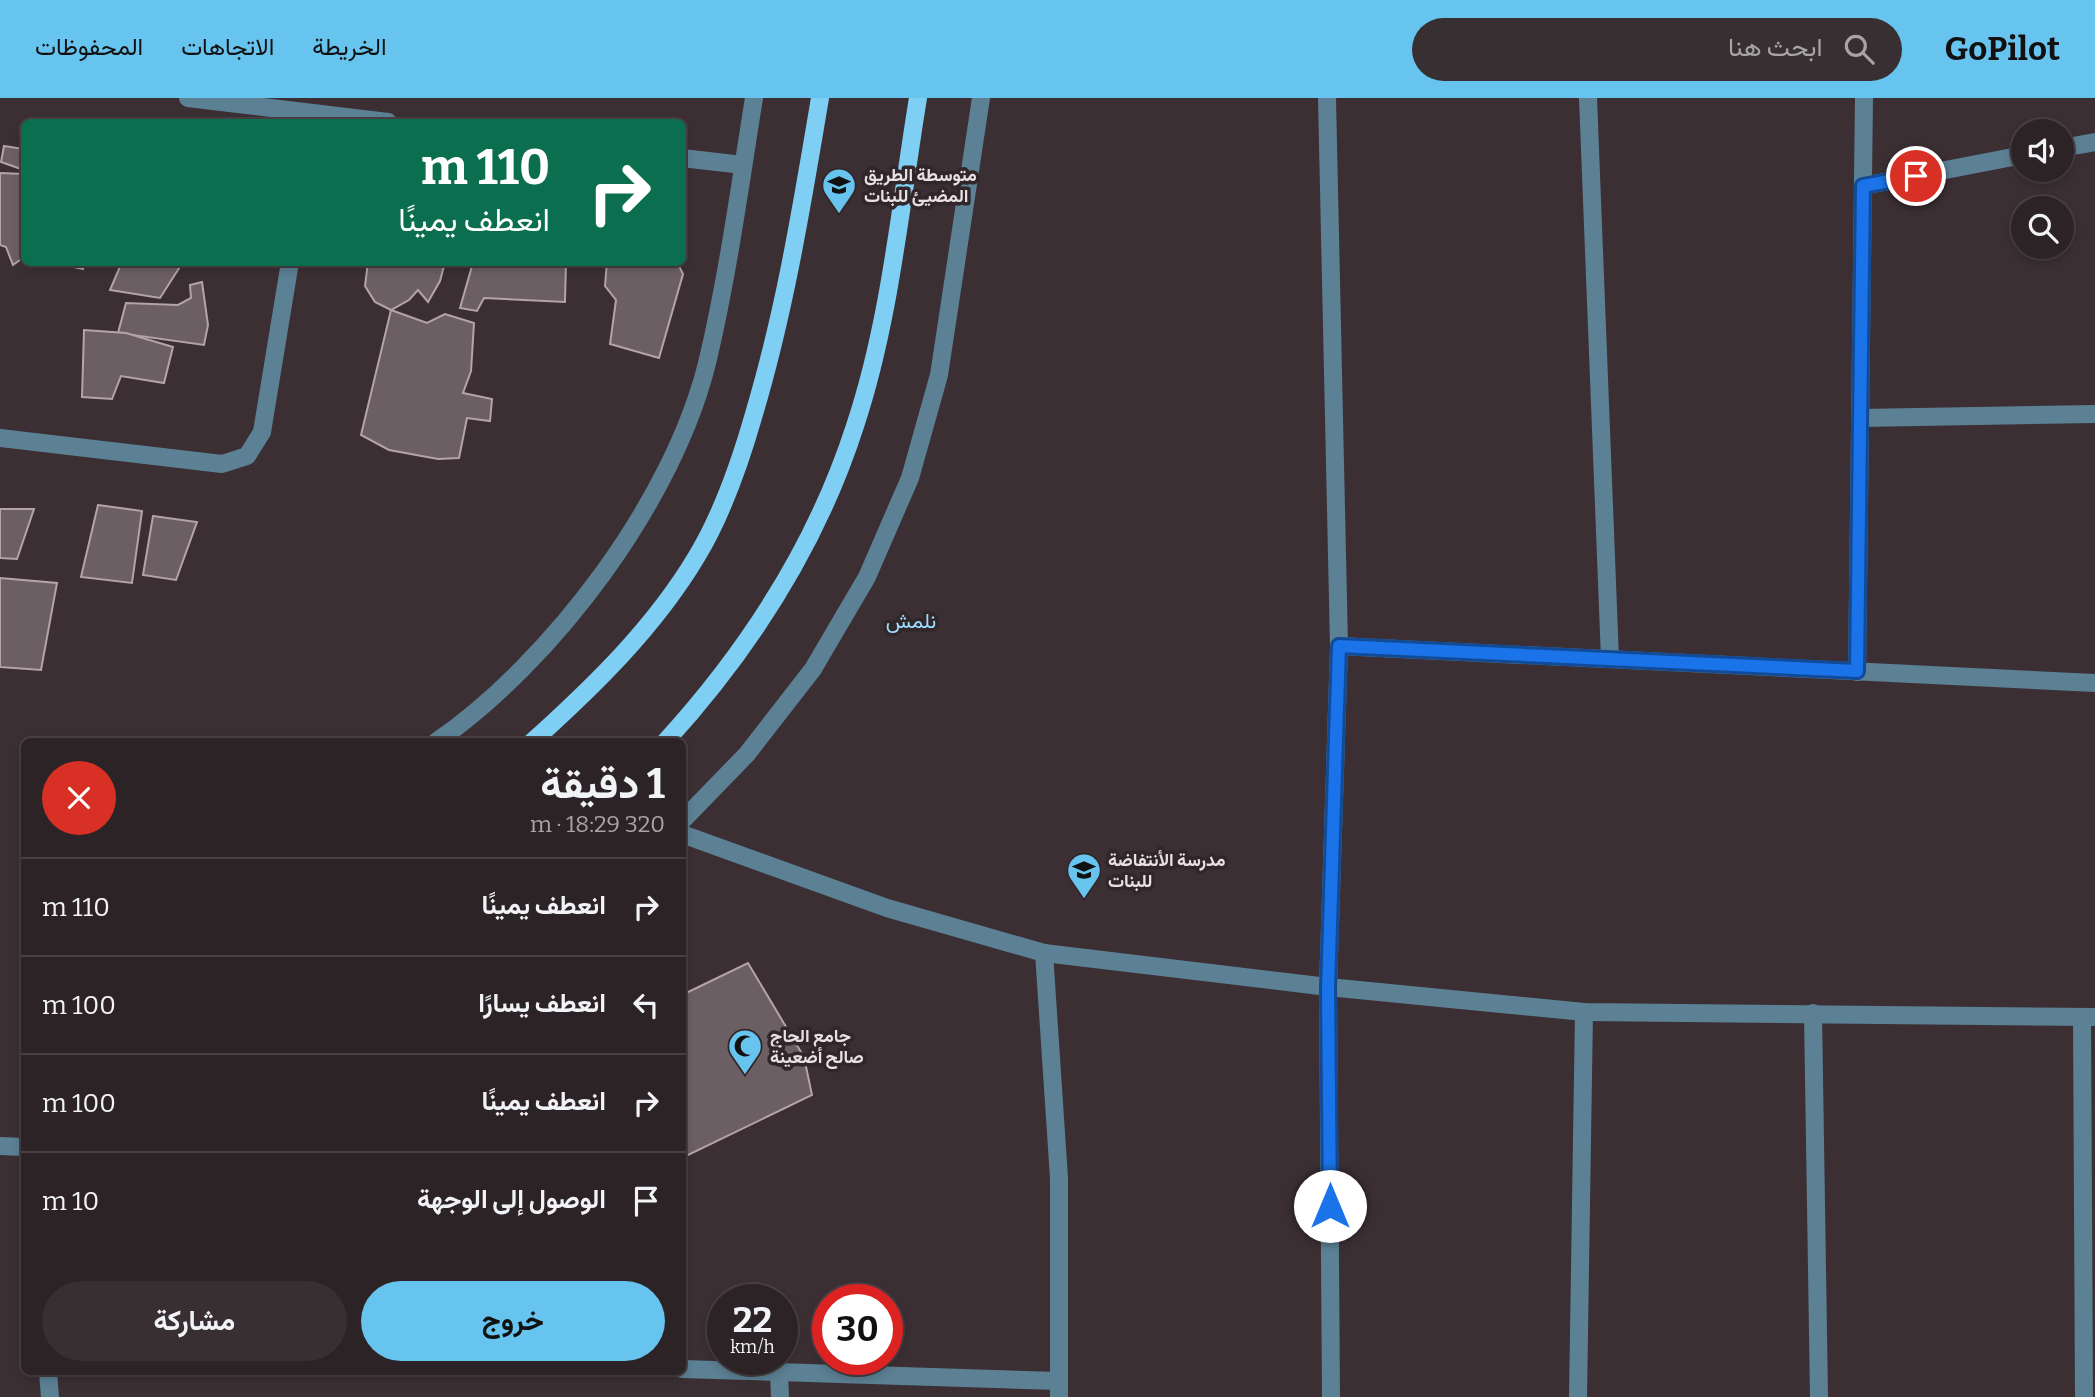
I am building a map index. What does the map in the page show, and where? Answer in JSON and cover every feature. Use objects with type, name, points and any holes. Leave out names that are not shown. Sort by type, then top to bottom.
[{"type":"main road","points":[[536,738],[621,658],[662,608],[698,555],[726,498],[764,380],[785,301],[820,98]]},
{"type":"main road","points":[[668,738],[731,664],[781,589],[822,510],[855,427],[879,340],[918,98]]},
{"type":"street","points":[[188,98],[368,119]]},
{"type":"street","points":[[441,738],[511,681],[564,624],[612,562],[652,495],[686,424],[708,361],[754,98]]},
{"type":"street","points":[[686,817],[747,754],[813,669],[867,577],[910,478],[939,375],[981,98]]},
{"type":"street","points":[[1327,98],[1339,646],[1328,988],[1331,1397]]},
{"type":"street","points":[[1588,98],[1610,659]]},
{"type":"street","points":[[1857,671],[1864,98]]},
{"type":"street","points":[[2074,146],[2095,142]]},
{"type":"street","points":[[1863,186],[2011,157]]},
{"type":"street","points":[[686,158],[744,165]]},
{"type":"street","points":[[0,438],[222,464],[247,456],[262,432],[289,266]]},
{"type":"street","points":[[1860,418],[2095,414]]},
{"type":"street","points":[[1339,646],[2095,683]]},
{"type":"street","points":[[686,835],[887,908],[1044,953],[1328,988],[1584,1012],[2088,1017],[2084,1397]]},
{"type":"street","points":[[798,1372],[1059,1389],[1059,1178],[1044,953]]},
{"type":"street","points":[[1578,1397],[1584,1012]]},
{"type":"street","points":[[1813,1013],[1819,1397]]},
{"type":"street","points":[[0,1146],[21,1147]]},
{"type":"street","points":[[686,1369],[707,1370]]},
{"type":"street","points":[[48,1375],[50,1397]]},
{"type":"street","points":[[779,1375],[780,1397]]},
{"type":"building","points":[[4,146],[21,149],[21,169],[1,162]]},
{"type":"building","points":[[0,173],[21,174],[21,259],[13,265],[6,247],[0,245]]},
{"type":"building","points":[[120,266],[180,266],[160,298],[110,290]]},
{"type":"building","points":[[368,266],[444,266],[440,281],[428,302],[418,290],[409,300],[391,310],[375,302],[365,286]]},
{"type":"building","points":[[472,266],[566,266],[565,302],[484,298],[477,311],[460,308]]},
{"type":"building","points":[[607,266],[679,266],[683,274],[659,358],[610,344],[616,300],[605,286]]},
{"type":"building","points":[[202,282],[208,325],[204,345],[118,333],[126,303],[178,305],[191,298],[190,285]]},
{"type":"building","points":[[391,310],[427,323],[445,314],[474,323],[471,371],[463,393],[492,399],[490,421],[467,418],[459,458],[438,459],[389,450],[361,435]]},
{"type":"building","points":[[84,330],[126,333],[173,347],[164,383],[121,376],[112,399],[82,397]]},
{"type":"building","points":[[98,505],[142,511],[132,583],[81,577]]},
{"type":"building","points":[[0,509],[34,509],[17,559],[0,558]]},
{"type":"building","points":[[153,516],[197,522],[176,580],[143,575]]},
{"type":"building","points":[[0,578],[57,583],[41,670],[0,667]]},
{"type":"building","name":"جامع الحاج صالح أضعينة","points":[[748,963],[804,1057],[812,1095],[686,1156],[686,993]]},
{"type":"place","name":"متوسطة الطريق المضيئ للبنات","points":[[839,215]]},
{"type":"place","name":"مدرسة الأنتفاضة للبنات","points":[[1084,900]]},
{"type":"place","name":"جامع الحاج صالح أضعينة","points":[[745,1076]]},
{"type":"district","name":"نلمش","points":[[911,621]]},
{"type":"route","points":[[1330,1206],[1328,988],[1339,646],[1857,671],[1863,186],[1916,176]]}]
